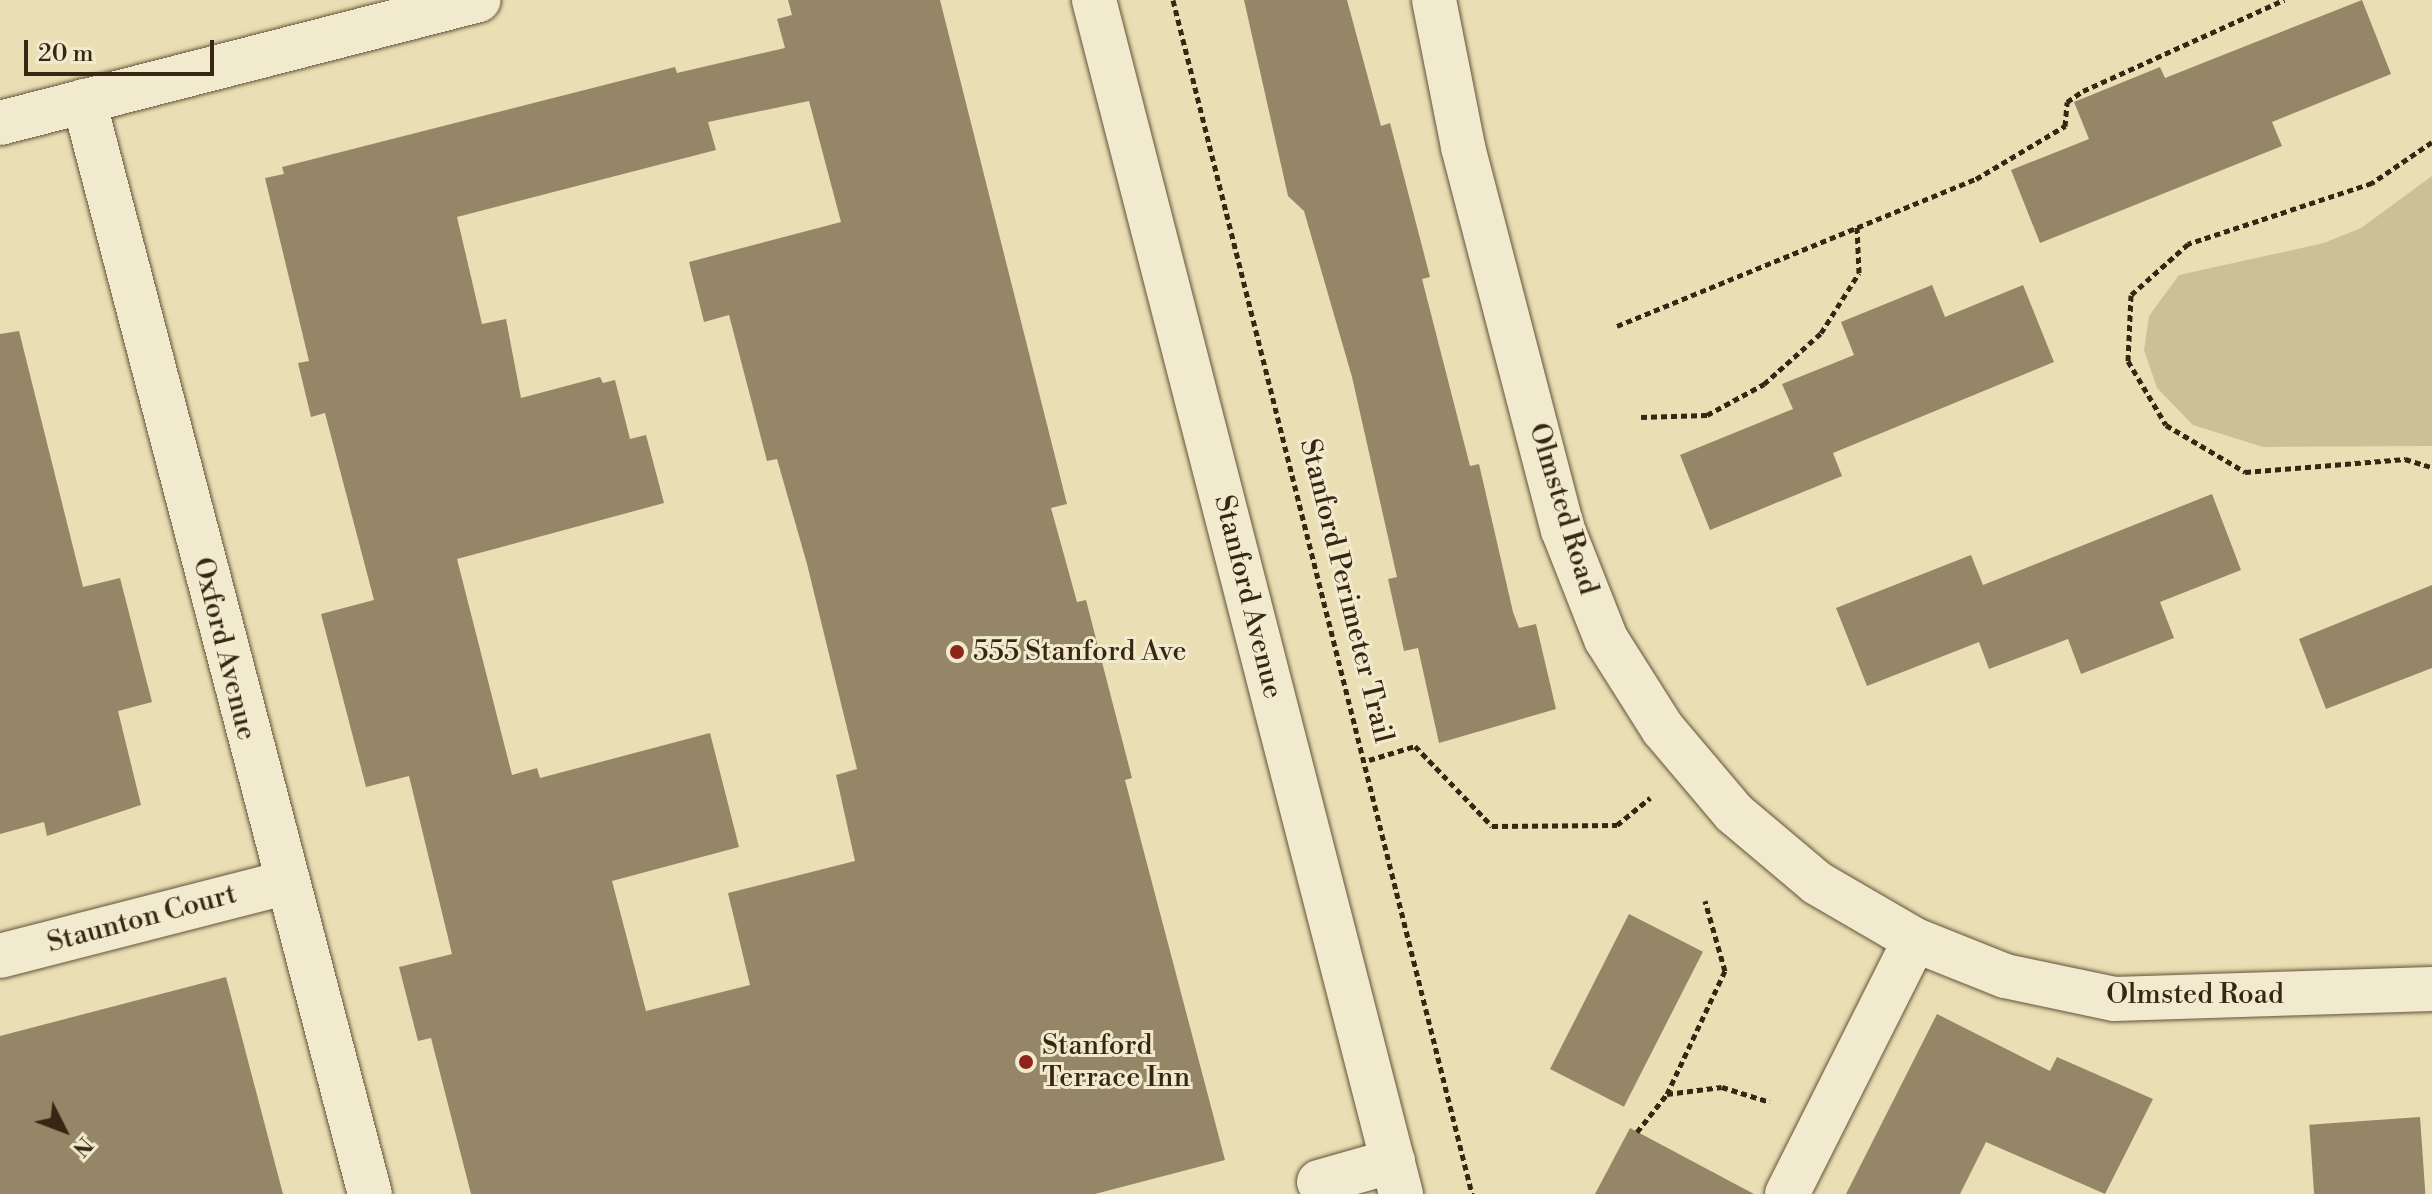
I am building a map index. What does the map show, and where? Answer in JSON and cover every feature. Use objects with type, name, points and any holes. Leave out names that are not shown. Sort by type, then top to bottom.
[{"type":"street","points":[[0,123],[478,0]]},
{"type":"street","name":"Stanford Avenue","points":[[1094,0],[1397,1178]]},
{"type":"street","name":"Olmsted Road","points":[[1434,0],[1463,147],[1563,530],[1606,639],[1693,764],[1734,813],[1817,883],[1915,940],[2005,976],[2114,999],[2432,989]]},
{"type":"street","name":"Oxford Avenue","points":[[84,101],[284,883],[370,1194]]},
{"type":"street","name":"Staunton Court","points":[[0,956],[284,883]]},
{"type":"street","points":[[1787,1194],[1915,940]]},
{"type":"street","points":[[1319,1182],[1397,1178]]},
{"type":"path","name":"Stanford Perimeter Trail","points":[[1173,0],[1369,760],[1472,1194]]},
{"type":"path","points":[[1617,326],[1857,225],[1976,179],[2065,126],[2067,102],[2083,91],[2284,0]]},
{"type":"path","points":[[2432,142],[2372,183],[2188,244],[2131,295],[2128,361],[2166,425],[2245,472],[2405,459],[2432,467]]},
{"type":"path","points":[[1641,417],[1707,415],[1764,384],[1821,333],[1859,273],[1857,225]]},
{"type":"path","points":[[1369,760],[1415,746],[1492,826],[1617,825],[1693,764]]},
{"type":"path","points":[[1637,1132],[1667,1094],[1725,971],[1705,901]]},
{"type":"path","points":[[1667,1094],[1722,1087],[1767,1100],[1818,1132]]},
{"type":"shaded area","points":[[2432,176],[2432,446],[2263,447],[2193,425],[2157,388],[2144,350],[2149,316],[2179,275],[2324,243],[2361,228]]},
{"type":"building","points":[[788,0],[940,0],[1067,504],[1051,508],[1077,602],[1086,600],[1132,778],[1125,780],[1225,1160],[1095,1194],[471,1194],[431,1038],[418,1041],[399,967],[452,954],[409,776],[366,787],[321,614],[374,600],[325,413],[311,417],[298,363],[309,361],[265,178],[284,174],[282,167],[675,67],[677,73],[785,48],[777,19],[792,15]],"holes":[[[809,101],[841,222],[689,262],[704,322],[729,315],[767,461],[777,459],[807,564],[857,769],[836,775],[855,861],[728,893],[750,985],[646,1011],[612,881],[739,847],[710,733],[540,778],[537,768],[512,775],[457,559],[664,503],[646,435],[630,439],[615,380],[603,383],[600,377],[521,398],[506,319],[482,324],[457,217],[716,150],[708,122]]]},
{"type":"building","points":[[1244,0],[1347,0],[1381,126],[1390,123],[1430,277],[1422,279],[1470,466],[1479,464],[1513,612],[1519,628],[1536,624],[1556,709],[1439,743],[1418,648],[1404,651],[1388,579],[1397,577],[1352,377],[1304,211],[1288,196]]},
{"type":"building","points":[[2362,0],[2391,74],[2272,122],[2282,146],[2040,243],[2011,170],[2089,139],[2074,102],[2160,67],[2165,78]]},
{"type":"building","points":[[1932,285],[1945,317],[2023,285],[2054,362],[1833,453],[1842,476],[1710,530],[1680,455],[1793,409],[1782,384],[1854,355],[1841,322]]},
{"type":"building","points":[[19,331],[83,587],[120,578],[152,702],[118,711],[141,805],[47,836],[44,822],[0,834],[0,334]]},
{"type":"building","points":[[2212,494],[2241,570],[2160,602],[2174,638],[2081,674],[2068,639],[1989,669],[1979,642],[1867,686],[1836,608],[1971,555],[1983,585]]},
{"type":"building","points":[[2432,585],[2432,668],[2326,709],[2299,639]]},
{"type":"building","points":[[1629,914],[1703,952],[1624,1107],[1550,1069]]},
{"type":"building","points":[[226,977],[283,1194],[0,1194],[0,1036]]},
{"type":"building","points":[[1937,1014],[2050,1071],[2057,1057],[2153,1099],[2105,1194],[1986,1142],[1960,1194],[1846,1194]]},
{"type":"building","points":[[2420,1117],[2425,1194],[2314,1194],[2309,1125]]},
{"type":"building","points":[[1630,1128],[1754,1194],[1595,1194]]},
{"type":"place","name":"555 Stanford Ave","points":[[957,652]]},
{"type":"place","name":"Stanford Terrace Inn","points":[[1026,1062]]}]
